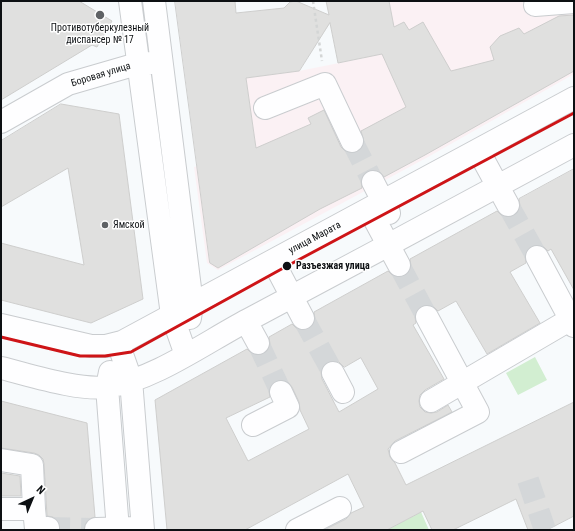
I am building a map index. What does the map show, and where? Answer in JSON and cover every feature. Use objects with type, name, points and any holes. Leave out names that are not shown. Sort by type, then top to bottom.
[{"type":"street","points":[[130,1],[137,64],[172,315],[186,355]]},
{"type":"street","points":[[154,1],[192,304],[186,355]]},
{"type":"street","points":[[535,5],[574,2]]},
{"type":"street","name":"Боровая улица","points":[[1,122],[68,84],[137,64],[162,61]]},
{"type":"street","points":[[266,108],[325,84],[352,141]]},
{"type":"street","name":"улица Марата","points":[[1,325],[86,346],[106,346],[118,343],[130,338],[574,98]]},
{"type":"street","points":[[1,368],[76,386],[95,388],[107,387],[155,371],[574,145]]},
{"type":"street","points":[[478,150],[508,205]]},
{"type":"street","points":[[373,182],[376,205],[395,242],[399,265]]},
{"type":"street","points":[[431,401],[462,382],[572,323],[537,257]]},
{"type":"street","points":[[273,261],[304,318]]},
{"type":"street","points":[[401,452],[478,412],[427,317]]},
{"type":"street","points":[[246,321],[258,343]]},
{"type":"street","points":[[96,529],[143,528],[131,380],[118,343]]},
{"type":"street","points":[[118,343],[107,387],[118,529]]},
{"type":"street","points":[[333,373],[343,392]]},
{"type":"street","points":[[253,425],[288,407],[281,392]]},
{"type":"street","points":[[1,460],[32,465],[36,529],[48,528]]},
{"type":"street","points":[[1,508],[34,509]]},
{"type":"street","points":[[297,530],[340,508]]},
{"type":"path","points":[[313,1],[325,84]]},
{"type":"shaded area","points":[[389,1],[574,1],[574,74],[428,157],[218,270],[207,263],[194,167],[247,154],[256,148],[246,78],[299,71],[364,58],[393,22]]},
{"type":"green space","points":[[535,357],[547,380],[518,395],[506,373]]},
{"type":"green space","points":[[421,512],[429,530],[387,530]]},
{"type":"building","points":[[1,1],[79,1],[112,21],[97,47],[92,45],[1,100]]},
{"type":"building","points":[[175,1],[235,1],[236,13],[284,8],[290,2],[296,1],[329,15],[326,1],[389,1],[394,27],[404,22],[409,30],[423,22],[451,71],[494,60],[490,47],[500,36],[519,28],[524,34],[559,16],[574,15],[574,71],[384,177],[380,172],[374,170],[367,171],[362,176],[362,188],[320,209],[218,268],[210,263]],"holes":[[[330,23],[338,63],[382,54],[406,107],[361,131],[364,142],[362,148],[357,152],[351,153],[345,151],[341,147],[324,110],[308,118],[311,124],[256,148],[246,78],[299,71]]]},
{"type":"building","name":"Ямской","points":[[61,104],[119,114],[143,299],[91,323],[1,300],[1,243],[84,265],[68,168],[1,207],[1,141]]},
{"type":"building","points":[[574,169],[574,290],[551,249],[548,251],[544,247],[538,245],[531,246],[527,250],[525,256],[526,263],[510,272],[540,323],[487,354],[456,301],[438,311],[434,307],[428,305],[421,306],[416,311],[416,323],[413,325],[444,379],[425,390],[420,395],[420,407],[425,412],[431,413],[437,412],[448,405],[452,412],[395,441],[388,449],[390,457],[395,463],[406,485],[574,402],[574,516],[547,530],[528,530],[516,499],[453,530],[432,530],[423,511],[387,530],[324,530],[346,519],[351,513],[364,507],[348,474],[245,530],[167,530],[155,400],[247,349],[251,353],[257,355],[264,354],[269,349],[269,337],[292,324],[297,329],[309,329],[314,324],[314,312],[388,271],[392,275],[398,277],[405,276],[410,271],[410,259],[497,211],[502,216],[514,216],[519,211],[519,199]],"holes":[[[361,358],[378,389],[339,412],[322,379],[322,367],[327,362],[333,361],[339,362],[344,367]],[[282,380],[288,382],[292,387],[299,402],[300,410],[309,429],[248,461],[226,418],[270,397],[269,391],[271,385],[275,381]]]},
{"type":"building","points":[[1,401],[87,423],[95,517],[89,519],[85,523],[84,530],[60,530],[58,521],[53,517],[47,516],[44,464],[43,459],[39,455],[1,448]]},
{"type":"building","points":[[1,473],[20,476],[21,496],[1,496]]},
{"type":"tunnel","points":[[352,141],[373,182]]},
{"type":"tunnel","points":[[508,205],[537,257]]},
{"type":"tunnel","points":[[399,265],[427,317]]},
{"type":"tunnel","points":[[303,318],[333,373]]},
{"type":"tunnel","points":[[258,343],[281,392]]},
{"type":"tunnel","points":[[528,480],[545,530]]},
{"type":"tunnel","points":[[48,528],[96,529]]},
{"type":"transit line","points":[[1,337],[80,356],[105,356],[131,352],[287,266],[574,113]]},
{"type":"place","name":"Противотуберкулезный диспансер № 17","points":[[100,15]]},
{"type":"place","name":"Ямской","points":[[105,225]]},
{"type":"place","name":"Разъезжая улица","points":[[287,266]]}]
